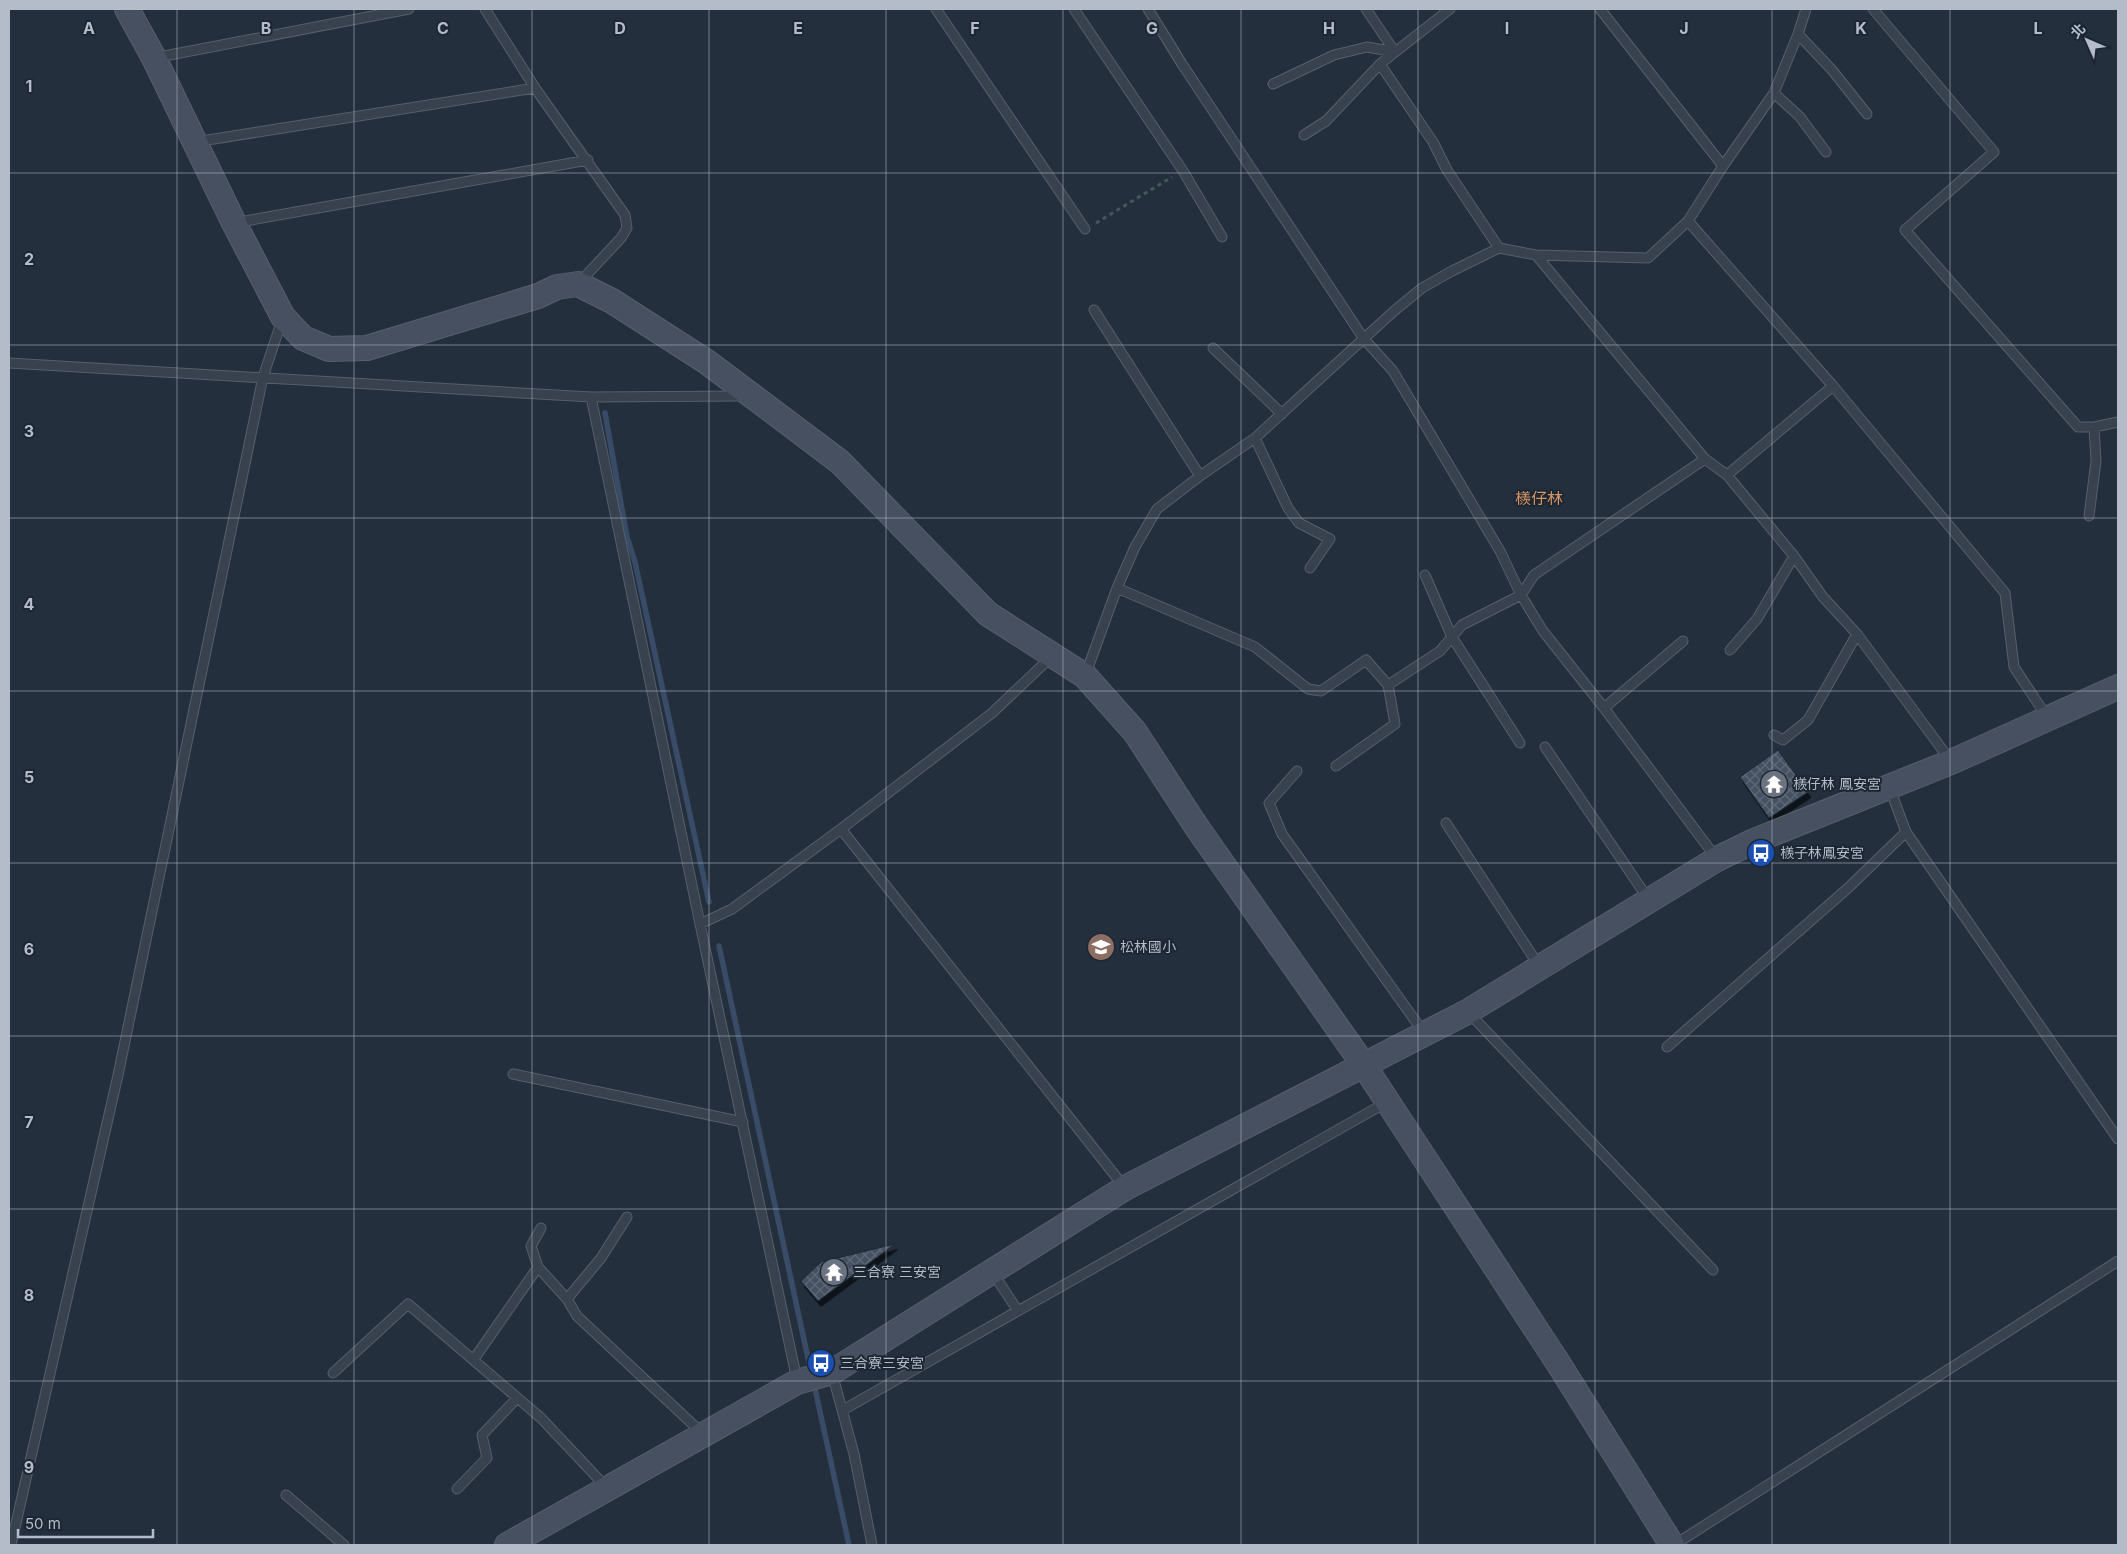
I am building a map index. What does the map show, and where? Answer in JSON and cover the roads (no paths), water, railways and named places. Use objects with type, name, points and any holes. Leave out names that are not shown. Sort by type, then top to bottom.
[{"type":"street","points":[[127,9],[154,58],[234,223],[283,317],[303,338],[329,349],[367,348],[538,296],[557,287],[578,284],[612,301],[707,362],[852,473],[988,614],[1084,676],[1135,732],[1196,826],[1363,1064],[1560,1366],[1672,1545]]},
{"type":"street","points":[[507,1545],[609,1490],[797,1382],[832,1372],[1125,1188],[1467,1012],[1717,859],[1754,841],[1951,762],[2118,687]]},
{"type":"lane","points":[[154,58],[410,9]]},
{"type":"lane","points":[[485,9],[536,88],[625,215],[627,228],[621,238],[578,284]]},
{"type":"lane","points":[[936,9],[1085,230]]},
{"type":"lane","points":[[1074,9],[1182,171],[1222,237]]},
{"type":"lane","points":[[1148,9],[1182,64],[1364,339],[1393,371],[1500,551],[1521,595],[1543,631],[1604,708],[1717,859]]},
{"type":"lane","points":[[1366,9],[1394,52]]},
{"type":"lane","points":[[1304,135],[1326,121],[1380,64],[1450,9]]},
{"type":"lane","points":[[1600,9],[1723,166]]},
{"type":"lane","points":[[1084,676],[1117,588],[1135,547],[1157,509],[1255,438],[1394,311],[1422,288],[1452,270],[1500,248],[1536,255],[1648,258],[1688,221],[1723,166],[1774,93],[1806,9]]},
{"type":"lane","points":[[1873,9],[1994,152],[1905,230],[2078,427],[2094,427],[2118,422]]},
{"type":"lane","points":[[1798,34],[1832,70],[1867,114]]},
{"type":"lane","points":[[1273,84],[1334,55],[1367,47],[1394,52]]},
{"type":"lane","points":[[1380,64],[1434,142],[1447,170],[1500,248]]},
{"type":"lane","points":[[195,142],[536,88]]},
{"type":"lane","points":[[1774,93],[1800,118],[1826,152]]},
{"type":"lane","points":[[234,223],[588,160]]},
{"type":"lane","points":[[1688,221],[1832,386],[2005,593],[2014,667],[2048,719]]},
{"type":"lane","points":[[1536,255],[1704,459],[1727,475],[1794,556],[1823,596],[1857,634],[1951,762]]},
{"type":"lane","points":[[1094,310],[1200,476]]},
{"type":"lane","points":[[11,1545],[118,1076],[263,377],[283,317]]},
{"type":"lane","points":[[1213,348],[1282,414]]},
{"type":"lane","points":[[9,363],[591,397],[752,396]]},
{"type":"lane","points":[[1727,475],[1832,386]]},
{"type":"lane","points":[[591,397],[797,1382]]},
{"type":"lane","points":[[2089,516],[2096,461],[2094,427]]},
{"type":"lane","points":[[1255,438],[1288,508],[1299,523],[1330,539],[1310,568]]},
{"type":"lane","points":[[1388,685],[1440,651],[1462,625],[1521,595],[1534,575],[1704,459]]},
{"type":"lane","points":[[1730,650],[1757,619],[1794,556]]},
{"type":"lane","points":[[1425,575],[1452,637],[1520,743]]},
{"type":"lane","points":[[1117,588],[1205,624],[1254,647],[1308,689],[1321,691],[1366,660],[1388,685],[1395,724],[1336,766]]},
{"type":"lane","points":[[1774,735],[1783,740],[1808,720],[1857,634]]},
{"type":"lane","points":[[1604,708],[1683,641]]},
{"type":"lane","points":[[700,924],[732,909],[841,829],[992,713],[1053,655]]},
{"type":"lane","points":[[1545,748],[1649,900]]},
{"type":"lane","points":[[1297,771],[1269,803],[1282,834],[1424,1033]]},
{"type":"lane","points":[[1889,786],[1906,832],[2118,1139]]},
{"type":"lane","points":[[1446,823],[1541,968]]},
{"type":"lane","points":[[841,829],[1125,1188]]},
{"type":"lane","points":[[1667,1047],[1848,888],[1906,832]]},
{"type":"lane","points":[[1467,1012],[1713,1270]]},
{"type":"lane","points":[[513,1074],[743,1122]]},
{"type":"lane","points":[[843,1410],[1387,1102]]},
{"type":"lane","points":[[567,1299],[601,1258],[628,1216]]},
{"type":"lane","points":[[541,1228],[531,1246],[538,1267],[567,1299],[577,1316],[704,1435]]},
{"type":"lane","points":[[1672,1545],[2118,1262]]},
{"type":"lane","points":[[474,1359],[538,1267]]},
{"type":"lane","points":[[992,1271],[1018,1311]]},
{"type":"lane","points":[[333,1373],[408,1304],[541,1418],[609,1490]]},
{"type":"lane","points":[[832,1372],[843,1410],[872,1545]]},
{"type":"lane","points":[[457,1489],[487,1458],[482,1435],[517,1398]]},
{"type":"lane","points":[[286,1495],[344,1545]]},
{"type":"waterway","points":[[605,413],[627,537],[635,562],[709,902]]},
{"type":"waterway","points":[[719,946],[811,1372]]},
{"type":"waterway","points":[[814,1384],[849,1545]]},
{"type":"place","name":"檨仔林 鳳安宮","points":[[1774,784]]},
{"type":"place","name":"檨子林鳳安宮","points":[[1761,853]]},
{"type":"place","name":"松林國小","points":[[1101,947]]},
{"type":"place","name":"三合寮 三安宮","points":[[834,1272]]},
{"type":"place","name":"三合寮三安宮","points":[[821,1363]]},
{"type":"district","name":"檨仔林","points":[[1539,498]]}]
